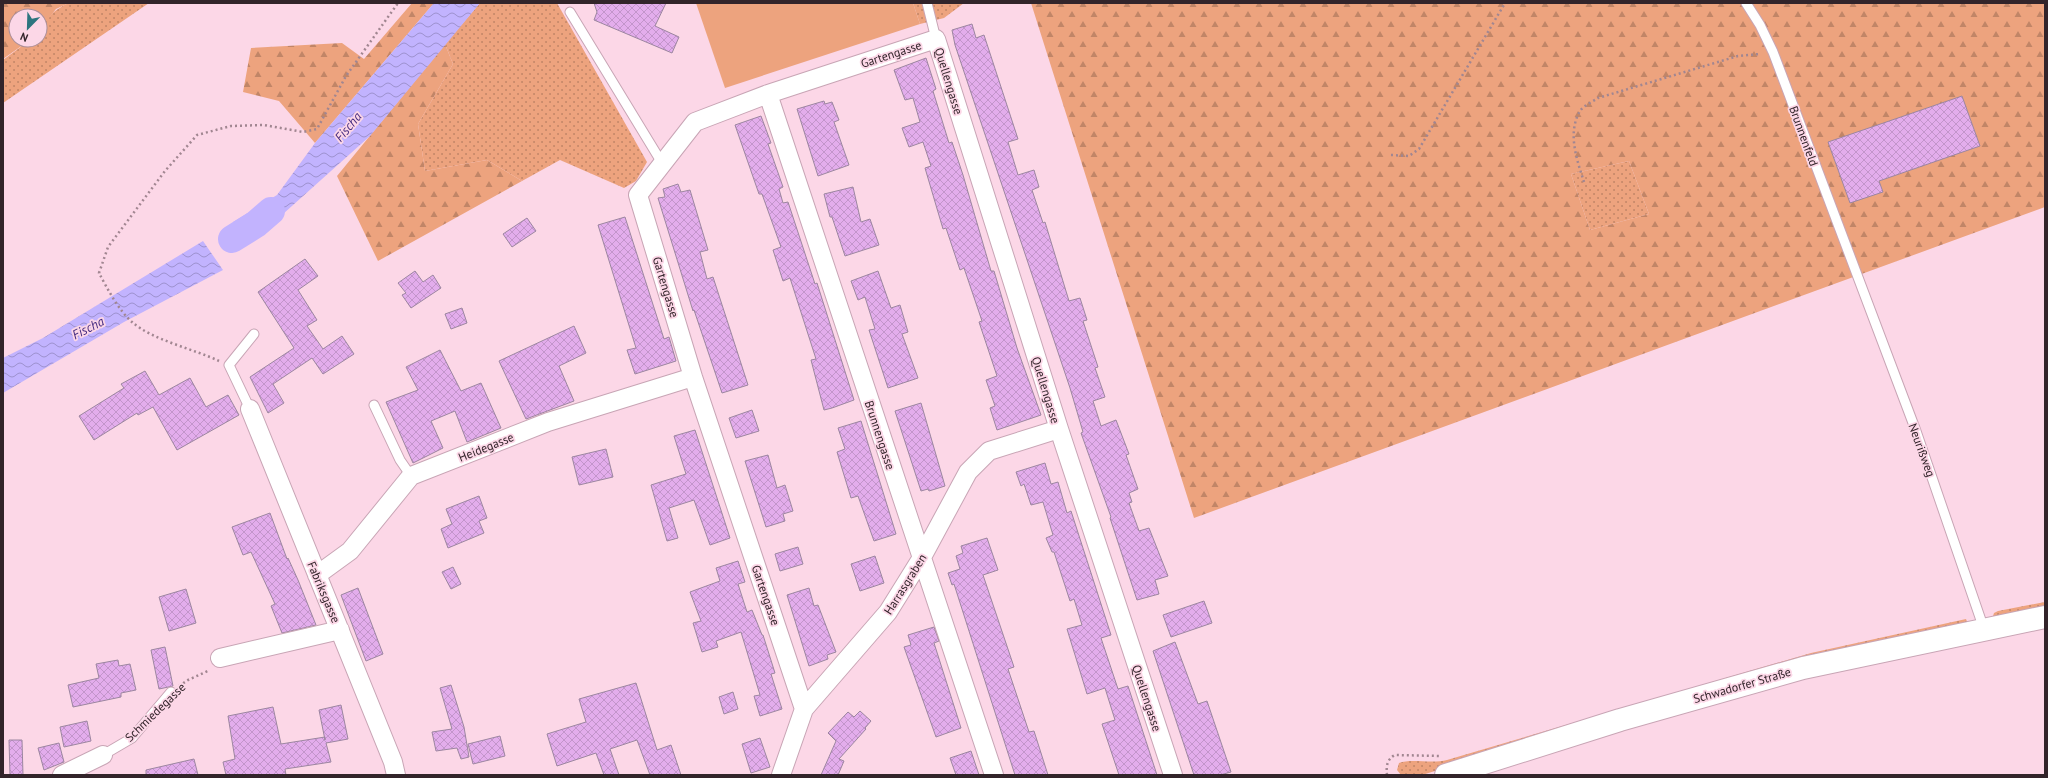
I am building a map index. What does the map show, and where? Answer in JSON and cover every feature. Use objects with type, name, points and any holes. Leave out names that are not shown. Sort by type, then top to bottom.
[{"type":"main road","name":"Schwadorfer Straße","points":[[1446,775],[1620,720],[1803,668],[2045,617]]},
{"type":"street","name":"Gartengasse","points":[[804,709],[693,377],[638,195],[695,122],[768,94],[936,39]]},
{"type":"street","name":"Quellengasse","points":[[936,39],[1059,429],[1173,775]]},
{"type":"street","name":"Brunnengasse","points":[[768,94],[921,559],[994,775]]},
{"type":"street","name":"Heidegasse","points":[[317,575],[350,551],[411,476],[548,422],[693,377]]},
{"type":"street","name":"Fabriksgasse","points":[[250,410],[393,762],[396,775]]},
{"type":"street","name":"Harrasgraben","points":[[781,775],[804,709],[888,612],[921,559],[968,472],[989,451],[1059,429]]},
{"type":"street","points":[[220,658],[340,630]]},
{"type":"street","name":"Schmiedegasse","points":[[62,775],[84,770],[103,755]]},
{"type":"lane","name":"Quellengasse","points":[[927,3],[936,39]]},
{"type":"lane","name":"Brunnenfeld","points":[[1746,3],[1760,25],[1773,52],[1855,272]]},
{"type":"lane","points":[[570,12],[662,163]]},
{"type":"lane","name":"Neurißweg","points":[[1855,272],[1918,438],[1984,629]]},
{"type":"lane","points":[[250,410],[229,365],[254,334]]},
{"type":"lane","points":[[374,405],[400,460],[411,476]]},
{"type":"lane","name":"Schmiedegasse","points":[[103,755],[132,738],[171,692]]},
{"type":"path","points":[[229,365],[200,352],[147,332],[131,322],[112,296],[99,273],[108,247],[165,171],[197,135],[231,126],[264,125],[303,132],[317,129],[346,76],[398,3]]},
{"type":"path","points":[[1391,155],[1409,156],[1419,149],[1505,3]]},
{"type":"path","points":[[1584,182],[1576,157],[1574,127],[1581,110],[1586,106],[1598,98],[1738,56],[1773,52]]},
{"type":"path","name":"Schmiedegasse","points":[[171,692],[188,680],[214,669],[220,658]]},
{"type":"green space","points":[[3,3],[69,3],[56,9],[48,19],[48,8],[8,8],[8,48],[19,48],[3,59]]},
{"type":"green space","points":[[69,3],[149,3],[3,103],[3,60],[19,48],[48,48],[48,17]]},
{"type":"green space","points":[[412,3],[434,3],[315,143],[279,101],[243,92],[251,48],[342,43],[364,59]]},
{"type":"green space","points":[[480,3],[557,3],[647,162],[636,181],[624,188],[560,160],[522,181],[487,160],[425,171],[418,124],[453,64],[445,44]]},
{"type":"green space","points":[[696,3],[913,3],[920,24],[725,88]]},
{"type":"green space","points":[[913,3],[964,3],[944,18],[920,24]]},
{"type":"green space","points":[[1031,3],[2045,3],[2045,207],[1194,518]],"holes":[[[1629,161],[1649,214],[1590,230],[1571,174]]]},
{"type":"green space","points":[[445,44],[453,64],[418,124],[425,171],[487,160],[522,181],[378,261],[337,176]]},
{"type":"green space","points":[[1629,161],[1649,214],[1590,230],[1571,174]]},
{"type":"green space","points":[[2045,602],[2045,610],[1995,618],[1993,616],[1994,613],[1998,611]]},
{"type":"green space","points":[[1966,619],[1968,624],[1568,730],[1422,775],[1401,775],[1397,770],[1399,763],[1447,760],[1811,653]]},
{"type":"water","points":[[434,3],[480,3],[370,136],[273,223],[243,237],[233,222],[277,195],[315,143]]},
{"type":"water","points":[[203,241],[223,270],[124,322],[3,393],[3,358],[43,338]]},
{"type":"building","points":[[594,3],[666,3],[655,26],[679,37],[672,53],[594,20],[597,12]]},
{"type":"building","points":[[972,24],[976,38],[984,35],[1018,139],[1008,142],[1018,175],[1034,170],[1039,187],[1032,190],[1043,223],[1045,222],[1069,301],[1080,298],[1087,320],[1083,321],[1098,367],[1095,368],[1105,397],[1093,401],[1101,426],[1116,420],[1129,454],[1126,455],[1138,489],[1129,493],[1132,502],[1129,503],[1139,531],[1149,528],[1168,576],[1155,580],[1159,594],[1137,600],[1110,518],[1111,517],[1081,433],[1083,432],[1070,388],[955,45],[952,30]]},
{"type":"building","points":[[926,58],[936,89],[933,91],[949,143],[952,142],[991,271],[994,271],[1017,348],[1041,415],[997,430],[990,408],[995,406],[986,380],[997,376],[979,322],[982,321],[964,268],[960,270],[946,228],[943,229],[925,168],[931,166],[923,142],[909,147],[902,128],[920,122],[913,98],[905,100],[894,70]]},
{"type":"building","points":[[1962,96],[1980,146],[1879,181],[1883,192],[1850,203],[1828,142]]},
{"type":"building","points":[[824,101],[825,104],[832,102],[839,120],[834,122],[849,165],[818,176],[797,109]]},
{"type":"building","points":[[761,116],[771,143],[768,144],[783,187],[779,189],[783,203],[788,202],[815,284],[817,283],[854,400],[824,410],[811,360],[816,359],[790,278],[783,281],[773,250],[781,247],[762,194],[759,194],[735,125]]},
{"type":"building","points":[[678,184],[681,192],[690,190],[708,250],[700,252],[707,279],[713,277],[748,385],[722,393],[694,310],[693,311],[658,198],[665,197],[663,189]]},
{"type":"building","points":[[853,187],[861,222],[870,219],[879,245],[845,256],[832,217],[830,217],[824,194]]},
{"type":"building","points":[[625,217],[664,339],[669,337],[676,361],[635,374],[627,350],[636,348],[598,225]]},
{"type":"building","points":[[527,218],[536,231],[512,247],[503,234]]},
{"type":"building","points":[[305,259],[318,276],[298,290],[317,320],[307,326],[323,349],[342,336],[354,354],[323,374],[312,358],[273,384],[284,403],[268,413],[250,377],[294,348],[258,292]]},
{"type":"building","points":[[415,271],[423,282],[433,275],[441,288],[411,308],[402,295],[406,293],[398,283]]},
{"type":"building","points":[[878,271],[891,308],[900,305],[908,332],[902,334],[918,378],[888,388],[869,330],[875,329],[865,297],[858,300],[851,281]]},
{"type":"building","points":[[462,308],[467,323],[451,329],[445,314]]},
{"type":"building","points":[[574,326],[586,353],[559,366],[574,401],[526,419],[499,361]]},
{"type":"building","points":[[440,350],[461,391],[481,383],[501,428],[467,442],[455,411],[431,421],[443,448],[413,463],[386,402],[418,390],[406,367]]},
{"type":"building","points":[[145,371],[159,395],[190,378],[206,407],[228,395],[239,415],[177,450],[153,407],[138,415],[137,413],[94,440],[79,416],[124,388],[121,384]]},
{"type":"building","points":[[921,403],[945,486],[929,491],[928,489],[921,491],[895,411]]},
{"type":"building","points":[[752,410],[759,431],[736,438],[729,418]]},
{"type":"building","points":[[861,421],[896,534],[874,541],[858,496],[851,498],[837,452],[845,449],[838,428]]},
{"type":"building","points":[[695,430],[730,538],[710,545],[694,500],[669,508],[678,538],[667,541],[651,485],[686,474],[674,436]]},
{"type":"building","points":[[606,449],[613,477],[579,485],[572,457]]},
{"type":"building","points":[[768,455],[777,488],[785,485],[793,511],[783,514],[785,521],[766,527],[745,461]]},
{"type":"building","points":[[1045,463],[1051,484],[1058,482],[1067,513],[1071,511],[1111,635],[1101,638],[1118,689],[1128,686],[1157,775],[1119,775],[1102,724],[1115,720],[1105,688],[1087,694],[1067,629],[1082,625],[1074,599],[1070,601],[1054,552],[1052,552],[1046,538],[1053,535],[1043,502],[1031,505],[1024,484],[1021,486],[1016,472]]},
{"type":"building","points":[[479,496],[487,518],[479,521],[484,533],[448,548],[441,529],[452,524],[446,509]]},
{"type":"building","points":[[270,513],[287,559],[288,558],[298,580],[316,625],[282,633],[271,606],[275,604],[251,552],[243,555],[232,527]]},
{"type":"building","points":[[987,538],[998,570],[983,575],[1014,667],[1008,669],[1029,732],[1034,731],[1048,775],[1015,775],[954,584],[952,585],[948,573],[960,569],[956,556],[963,553],[961,546]]},
{"type":"building","points":[[798,547],[803,564],[780,571],[775,554]]},
{"type":"building","points":[[875,556],[884,583],[860,591],[851,564]]},
{"type":"building","points":[[738,561],[745,582],[738,584],[747,612],[752,610],[763,635],[775,673],[771,674],[782,709],[760,716],[754,696],[760,695],[741,632],[716,641],[718,647],[702,652],[693,623],[701,621],[690,592],[720,581],[716,568]]},
{"type":"building","points":[[453,567],[461,584],[451,589],[442,572]]},
{"type":"building","points":[[358,588],[383,654],[366,661],[341,595]]},
{"type":"building","points":[[809,588],[814,606],[818,605],[836,652],[827,655],[828,659],[809,666],[787,595]]},
{"type":"building","points":[[186,589],[196,623],[169,631],[159,597]]},
{"type":"building","points":[[1204,601],[1212,623],[1171,637],[1163,615]]},
{"type":"building","points":[[934,627],[939,641],[934,643],[961,728],[936,737],[904,647],[911,645],[908,635]]},
{"type":"building","points":[[1175,642],[1198,704],[1207,701],[1231,772],[1220,775],[1194,775],[1153,651]]},
{"type":"building","points":[[165,647],[173,686],[159,689],[151,650]]},
{"type":"building","points":[[118,660],[119,666],[130,664],[136,690],[121,693],[121,697],[73,707],[68,685],[99,678],[96,664]]},
{"type":"building","points":[[636,683],[657,750],[671,745],[681,775],[650,775],[637,740],[610,749],[619,775],[604,775],[596,753],[557,766],[547,734],[586,722],[579,699]]},
{"type":"building","points":[[451,685],[464,727],[469,757],[461,759],[457,748],[436,751],[432,732],[452,729],[440,688]]},
{"type":"building","points":[[733,692],[738,709],[724,714],[719,697]]},
{"type":"building","points":[[341,705],[348,739],[326,743],[331,762],[285,769],[286,775],[226,775],[223,762],[235,759],[228,716],[273,707],[281,744],[324,737],[319,710]]},
{"type":"building","points":[[860,711],[871,721],[865,728],[866,729],[839,759],[844,761],[838,775],[821,775],[836,741],[828,733],[848,712],[854,717]]},
{"type":"building","points":[[87,721],[91,741],[64,747],[60,727]]},
{"type":"building","points":[[500,736],[505,756],[473,764],[468,744]]},
{"type":"building","points":[[760,738],[770,767],[751,773],[742,744]]},
{"type":"building","points":[[9,740],[22,740],[23,775],[10,775]]},
{"type":"building","points":[[59,743],[64,762],[44,770],[38,748]]},
{"type":"building","points":[[971,751],[979,775],[956,775],[950,758]]},
{"type":"building","points":[[194,759],[198,775],[146,775],[146,770]]},
{"type":"waterway","name":"Fischa","points":[[232,239],[256,224],[271,211]]}]
